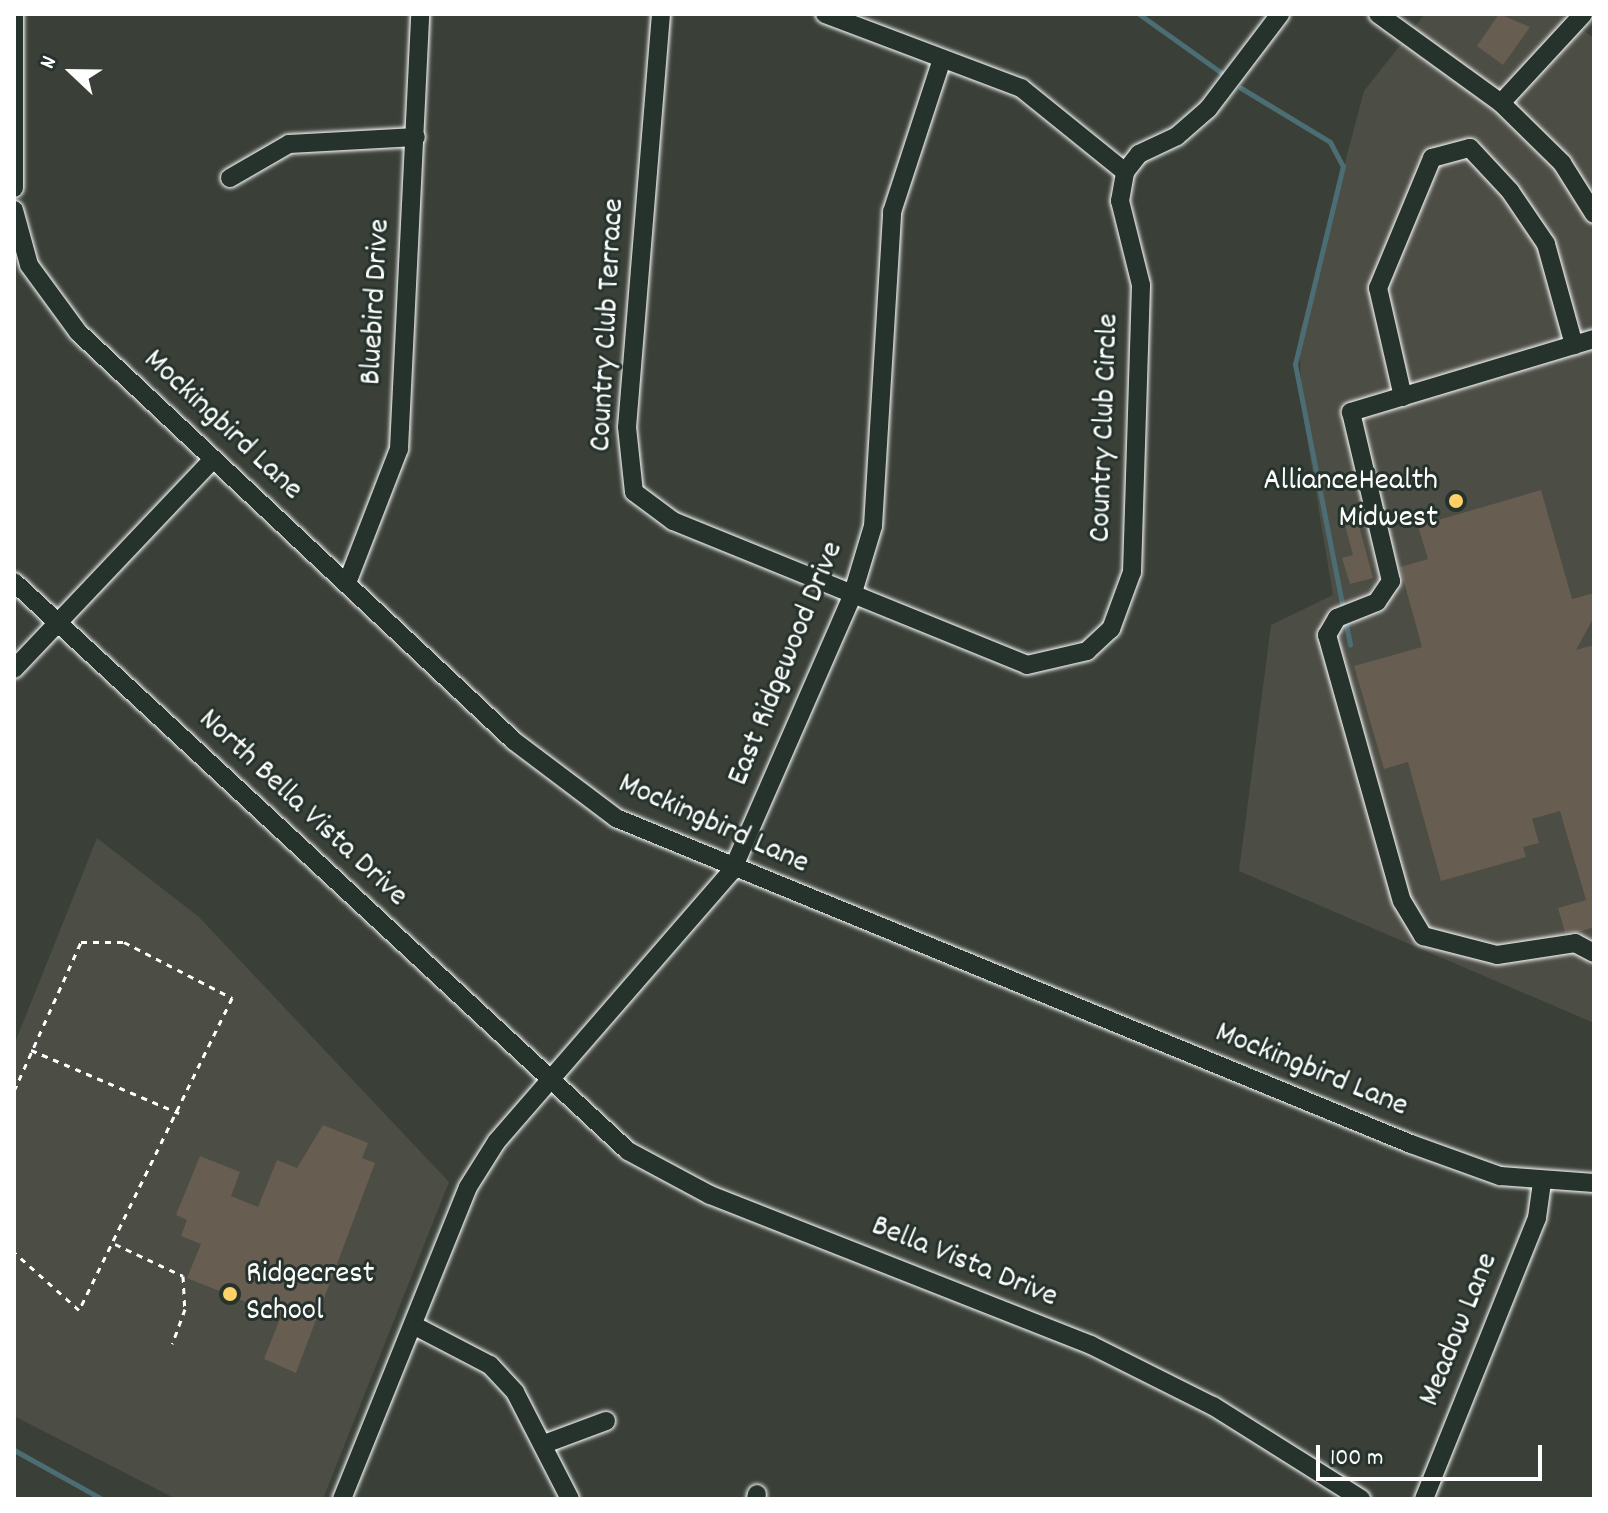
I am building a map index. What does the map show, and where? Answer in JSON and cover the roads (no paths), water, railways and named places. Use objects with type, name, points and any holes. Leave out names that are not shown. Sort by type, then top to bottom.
[{"type":"street","points":[[14,14],[14,188]]},
{"type":"street","name":"Bluebird Drive","points":[[347,583],[399,449],[420,14]]},
{"type":"street","name":"Country Club Terrace","points":[[661,14],[627,427],[634,492],[673,521],[852,596]]},
{"type":"street","points":[[825,14],[942,59],[1058,111],[1103,160],[1125,172],[1139,154],[1177,136],[1208,109],[1280,14]]},
{"type":"street","points":[[1378,14],[1501,103],[1562,163],[1594,214]]},
{"type":"street","points":[[1501,103],[1583,14]]},
{"type":"street","name":"East Ridgewood Drive","points":[[342,1499],[468,1187],[548,1081],[732,871],[852,596],[873,526],[892,212],[942,59]]},
{"type":"street","points":[[230,178],[289,144],[416,137]]},
{"type":"street","points":[[1403,397],[1378,288],[1432,158],[1470,148],[1510,191],[1546,244],[1574,345]]},
{"type":"street","name":"Country Club Circle","points":[[852,596],[1027,665],[1087,651],[1111,629],[1132,572],[1141,285],[1120,201],[1125,172]]},
{"type":"street","name":"Mockingbird Lane","points":[[14,210],[29,265],[48,298],[212,460],[577,793],[732,871],[1411,1144],[1500,1176],[1542,1182],[1594,1183]]},
{"type":"street","points":[[1594,339],[1351,412],[1391,581],[1377,602],[1337,618],[1327,635],[1402,901],[1423,936],[1461,950],[1497,955],[1575,943],[1594,953]]},
{"type":"street","points":[[14,669],[61,624],[212,460]]},
{"type":"street","name":"North Bella Vista Drive","points":[[14,582],[548,1081]]},
{"type":"street","name":"Bella Vista Drive","points":[[548,1081],[628,1151],[710,1195],[1091,1345],[1213,1406],[1361,1499]]},
{"type":"street","name":"Meadow Lane","points":[[1424,1499],[1537,1218],[1542,1182]]},
{"type":"street","points":[[413,1325],[490,1365],[547,1443],[570,1499]]},
{"type":"street","points":[[547,1443],[606,1421]]},
{"type":"waterway","points":[[1139,14],[1223,74]]},
{"type":"waterway","points":[[1241,88],[1330,142],[1343,166],[1295,364],[1350,645]]},
{"type":"waterway","points":[[14,1450],[102,1499]]},
{"type":"place","name":"AllianceHealth Midwest","points":[[1456,501]]},
{"type":"place","name":"Ridgecrest School","points":[[230,1294]]}]
